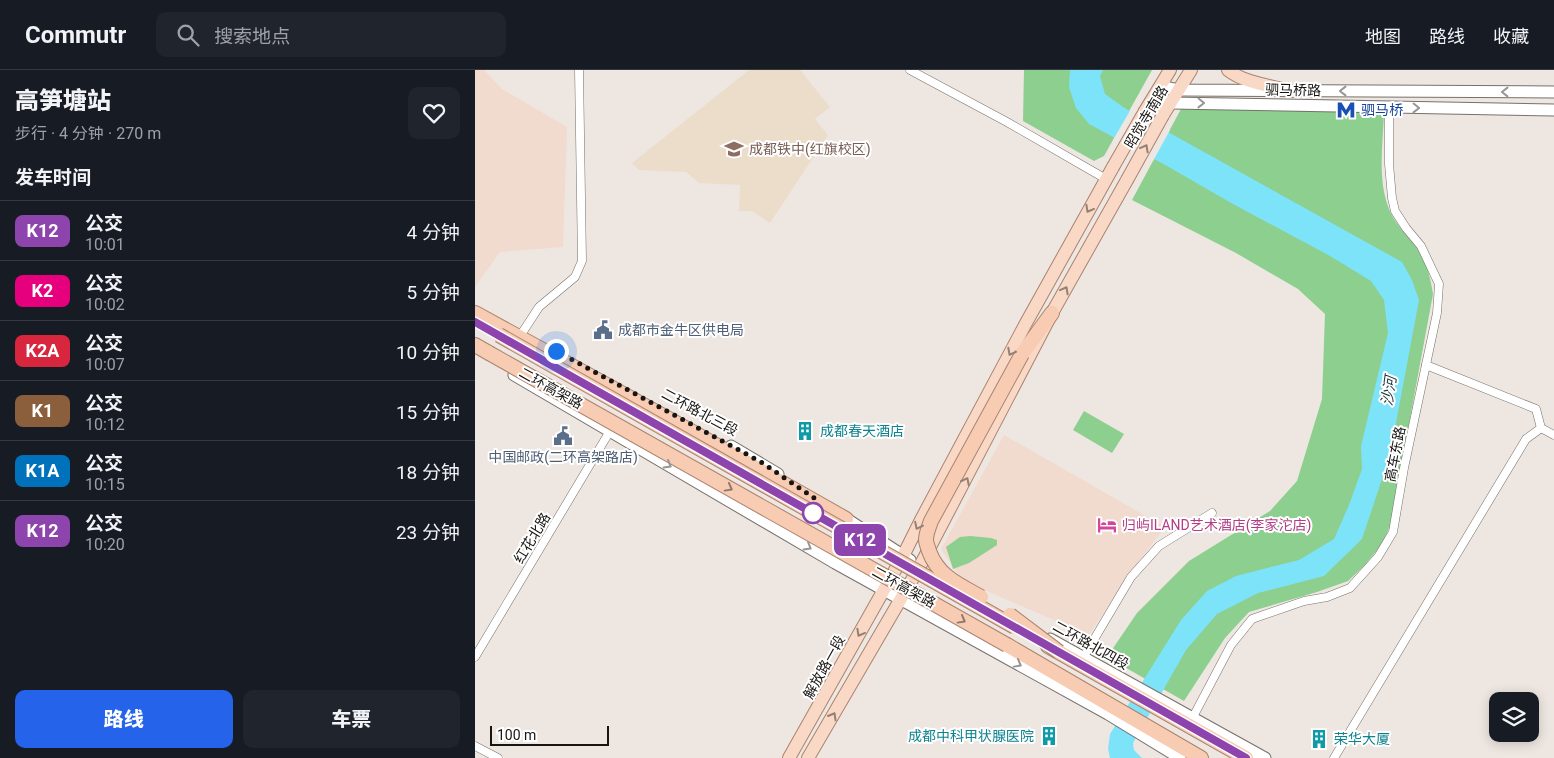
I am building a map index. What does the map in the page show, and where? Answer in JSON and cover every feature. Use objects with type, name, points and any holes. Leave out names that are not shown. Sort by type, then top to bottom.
[{"type":"highway","points":[[475,313],[698,435],[846,519]]},
{"type":"highway","points":[[1052,314],[1022,354],[931,520],[926,541],[932,558],[946,577],[1008,614],[1059,652]]},
{"type":"highway","name":"二环高架路","points":[[475,322],[1246,758]]},
{"type":"highway","name":"二环高架路","points":[[475,345],[1007,645],[1201,758]]},
{"type":"main road","name":"昭觉寺南路","points":[[1106,179],[1170,70]]},
{"type":"main road","name":"昭觉寺南路","points":[[900,600],[920,566],[1052,314],[1163,115],[1191,70]]},
{"type":"main road","points":[[1228,70],[1251,80],[1292,91]]},
{"type":"main road","name":"驷马桥路","points":[[1161,86],[1179,90],[1554,92]]},
{"type":"main road","name":"驷马桥路","points":[[1149,105],[1171,103],[1554,110]]},
{"type":"main road","name":"解放路一段","points":[[789,758],[903,556],[1026,323],[1106,179]]},
{"type":"main road","name":"二环路北三段","points":[[475,307],[761,462],[903,556]]},
{"type":"main road","points":[[475,352],[883,591],[1108,714],[1180,758]]},
{"type":"main road","name":"二环路北四段","points":[[903,556],[1265,758]]},
{"type":"main road","points":[[808,758],[900,600]]},
{"type":"street","points":[[522,333],[539,307],[575,277],[582,262],[579,70]]},
{"type":"street","points":[[910,70],[1007,122],[1106,179]]},
{"type":"street","name":"高车东路","points":[[1193,717],[1231,646],[1252,619],[1303,601],[1327,597],[1350,588],[1378,557],[1393,532],[1437,312],[1439,284],[1421,246],[1395,211],[1389,164],[1389,107]]},
{"type":"street","points":[[1426,365],[1536,409],[1541,428],[1554,436]]},
{"type":"street","points":[[1334,758],[1526,439],[1541,428]]},
{"type":"street","name":"红花北路","points":[[475,657],[610,431]]},
{"type":"street","points":[[1083,658],[1131,577],[1159,546],[1212,512]]},
{"type":"street","points":[[475,746],[498,758]]},
{"type":"shaded area","points":[[475,70],[484,70],[502,89],[567,127],[563,247],[500,252],[475,287]]},
{"type":"shaded area","name":"成都铁中(红旗校区)","points":[[749,70],[800,70],[830,107],[815,119],[828,135],[770,223],[752,211],[739,211],[740,185],[699,183],[686,172],[639,170],[632,163]]},
{"type":"shaded area","points":[[1004,435],[1165,527],[1130,573],[1089,635],[963,581],[941,549]]},
{"type":"green space","points":[[1024,70],[1152,70],[1104,156],[1094,161],[1023,121]]},
{"type":"green space","points":[[1181,109],[1384,112],[1382,174],[1385,198],[1399,227],[1424,261],[1433,294],[1390,526],[1382,544],[1364,566],[1348,581],[1249,612],[1225,638],[1184,701],[1107,657],[1137,613],[1189,561],[1270,511],[1297,481],[1322,399],[1325,314],[1298,289],[1236,253],[1132,200]]},
{"type":"green space","points":[[1084,411],[1124,434],[1112,453],[1073,430]]},
{"type":"green space","points":[[970,536],[997,540],[997,545],[969,563],[953,569],[946,547],[960,537]]},
{"type":"water","name":"沙河","points":[[1070,70],[1103,70],[1100,76],[1105,94],[1123,107],[1402,262],[1412,280],[1419,300],[1390,455],[1362,539],[1324,576],[1258,593],[1217,614],[1186,650],[1133,743],[1134,750],[1142,758],[1110,758],[1108,749],[1110,734],[1181,620],[1207,591],[1236,576],[1299,560],[1334,539],[1362,469],[1361,446],[1388,333],[1384,300],[1371,281],[1330,256],[1089,124],[1076,108],[1069,87]]},
{"type":"pier","points":[[1131,109],[1170,130],[1153,161],[1113,140]]},
{"type":"bus line","name":"K12","points":[[475,322],[1246,758]]},
{"type":"place","name":"驷马桥","points":[[1346,110]]},
{"type":"place","name":"成都铁中(红旗校区)","points":[[734,149]]},
{"type":"place","name":"成都市金牛区供电局","points":[[603,330]]},
{"type":"place","name":"成都春天酒店","points":[[805,431]]},
{"type":"place","name":"中国邮政(二环高架路店)","points":[[563,436]]},
{"type":"place","name":"归屿ILAND艺术酒店(李家沱店)","points":[[1107,525]]},
{"type":"place","name":"成都中科甲状腺医院","points":[[1049,736]]},
{"type":"place","name":"荣华大厦","points":[[1319,739]]},
{"type":"route","points":[[556,351],[761,462],[817,500],[813,513]]}]
